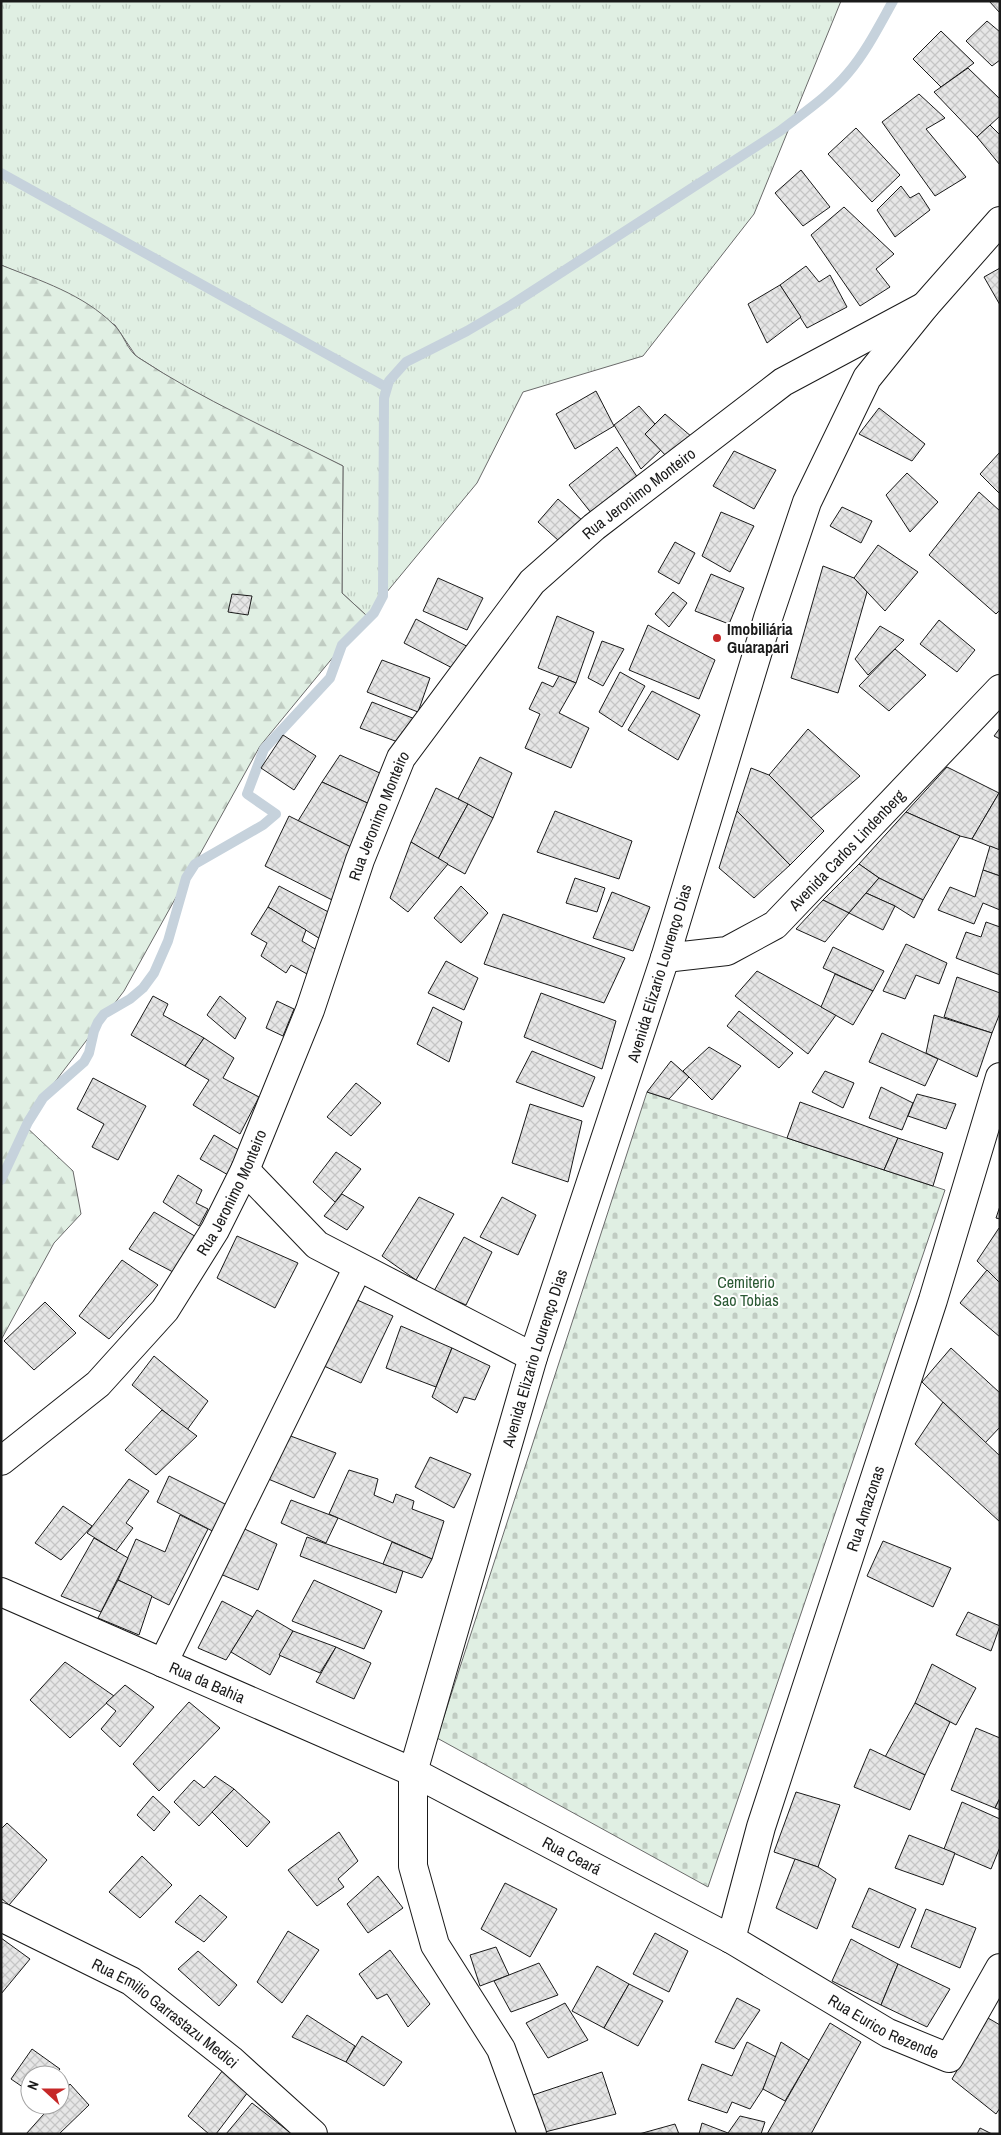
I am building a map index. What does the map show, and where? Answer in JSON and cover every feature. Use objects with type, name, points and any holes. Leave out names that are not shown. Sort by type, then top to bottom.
[{"type":"street","name":"Avenida Elizario Lourenço Dias","points":[[532,2134],[500,2049],[435,1945],[413,1866],[412,1772],[533,1357],[665,958],[768,618],[807,502],[867,378],[925,306],[1000,222]]},
{"type":"street","name":"Rua Jeronimo Monteiro","points":[[1,1461],[98,1384],[165,1310],[215,1230],[245,1170],[310,1010],[360,860],[401,758],[532,582],[594,527],[783,382],[925,306]]},
{"type":"street","name":"Avenida Carlos Lindenberg","points":[[665,958],[727,951],[775,925],[1000,690]]},
{"type":"street","name":"Rua Amazonas","points":[[731,1939],[761,1827],[933,1300],[1000,1077]]},
{"type":"street","points":[[245,1170],[317,1246],[533,1357]]},
{"type":"street","points":[[163,1663],[358,1267]]},
{"type":"street","name":"Rua da Bahia","points":[[1,1592],[412,1772]]},
{"type":"street","name":"Rua Ceará","points":[[412,1772],[731,1939]]},
{"type":"street","name":"Rua Emilio Garrastazu Medici","points":[[1,1918],[131,1981],[231,2060],[313,2134]]},
{"type":"street","name":"Rua Eurico Rezende","points":[[731,1939],[888,2033],[949,2058],[1000,1968]]},
{"type":"green space","points":[[1,1],[841,1],[754,214],[643,356],[523,392],[477,483],[367,616],[342,593],[343,466],[228,410],[175,381],[136,356],[115,325],[29,277],[1,265]]},
{"type":"green space","points":[[1,265],[61,289],[89,305],[102,314],[117,329],[135,355],[188,388],[343,466],[342,593],[367,616],[260,746],[124,991],[23,1124],[73,1171],[81,1214],[54,1243],[1,1340]]},
{"type":"green space","name":"Cemiterio Sao Tobias","points":[[647,1092],[945,1190],[708,1887],[437,1738]]},
{"type":"building","points":[[989,1],[1000,1],[1000,13]]},
{"type":"building","points":[[987,21],[1000,32],[1000,60],[992,66],[966,41]]},
{"type":"building","points":[[941,31],[974,63],[941,87],[913,59]]},
{"type":"building","points":[[968,68],[1000,99],[1000,116],[977,137],[934,92]]},
{"type":"building","points":[[919,94],[945,118],[926,129],[966,177],[935,196],[882,122]]},
{"type":"building","points":[[990,125],[1000,135],[1000,165],[977,137]]},
{"type":"building","points":[[856,128],[900,175],[872,202],[828,154]]},
{"type":"building","points":[[801,170],[830,207],[803,226],[775,193]]},
{"type":"building","points":[[901,186],[910,198],[919,193],[930,210],[895,237],[877,210]]},
{"type":"building","points":[[844,207],[894,254],[876,269],[890,287],[860,306],[811,235]]},
{"type":"building","points":[[806,266],[819,282],[830,275],[847,307],[807,328],[780,285]]},
{"type":"building","points":[[1000,268],[1000,305],[984,277]]},
{"type":"building","points":[[780,285],[801,317],[767,343],[748,304]]},
{"type":"building","points":[[596,391],[614,426],[575,449],[556,414]]},
{"type":"building","points":[[639,406],[655,424],[645,434],[661,450],[641,469],[614,425]]},
{"type":"building","points":[[879,408],[925,444],[912,461],[859,434]]},
{"type":"building","points":[[665,414],[692,437],[670,460],[645,434]]},
{"type":"building","points":[[617,447],[640,481],[592,514],[569,485]]},
{"type":"building","points":[[734,451],[776,470],[754,509],[713,486]]},
{"type":"building","points":[[1000,452],[1000,494],[980,474]]},
{"type":"building","points":[[907,473],[938,502],[910,532],[886,495]]},
{"type":"building","points":[[979,492],[1000,511],[1000,610],[996,614],[929,555]]},
{"type":"building","points":[[558,499],[583,521],[559,541],[538,522]]},
{"type":"building","points":[[842,507],[872,521],[861,543],[830,526]]},
{"type":"building","points":[[721,512],[754,526],[730,572],[702,556]]},
{"type":"building","points":[[675,542],[695,553],[679,584],[658,572]]},
{"type":"building","points":[[878,545],[918,572],[885,611],[854,578]]},
{"type":"building","points":[[823,566],[854,578],[867,592],[838,693],[791,678]]},
{"type":"building","points":[[711,574],[744,588],[729,624],[695,611]]},
{"type":"building","points":[[438,578],[483,598],[467,630],[423,611]]},
{"type":"building","points":[[673,592],[687,603],[669,627],[655,614]]},
{"type":"building","points":[[232,594],[252,596],[248,615],[228,612]]},
{"type":"building","points":[[557,616],[594,632],[576,683],[538,668]]},
{"type":"building","points":[[416,619],[472,649],[460,672],[404,643]]},
{"type":"building","points":[[939,620],[975,650],[957,672],[920,644]]},
{"type":"building","points":[[648,625],[715,660],[699,699],[629,670]]},
{"type":"building","points":[[880,626],[904,640],[868,675],[855,659]]},
{"type":"building","points":[[602,641],[624,649],[603,686],[588,678]]},
{"type":"building","points":[[895,649],[926,675],[889,711],[859,686]]},
{"type":"building","points":[[382,660],[430,678],[418,712],[367,692]]},
{"type":"building","points":[[620,672],[645,686],[622,727],[599,712]]},
{"type":"building","points":[[559,676],[576,683],[559,713],[589,728],[571,768],[525,748],[540,714],[529,709],[542,682],[553,687]]},
{"type":"building","points":[[652,691],[700,715],[678,760],[628,730]]},
{"type":"building","points":[[372,702],[415,719],[406,745],[360,728]]},
{"type":"building","points":[[1000,728],[1000,739],[994,736]]},
{"type":"building","points":[[808,729],[860,776],[811,818],[769,775]]},
{"type":"building","points":[[283,735],[316,756],[294,790],[261,768]]},
{"type":"building","points":[[340,755],[391,778],[376,807],[322,782]]},
{"type":"building","points":[[480,757],[512,773],[493,818],[458,799]]},
{"type":"building","points":[[947,767],[999,793],[972,839],[960,836],[906,812]]},
{"type":"building","points":[[751,768],[769,775],[824,831],[790,865],[737,811]]},
{"type":"building","points":[[322,782],[376,807],[357,850],[298,821]]},
{"type":"building","points":[[436,788],[468,804],[438,859],[411,842]]},
{"type":"building","points":[[1000,793],[999,850],[972,839]]},
{"type":"building","points":[[468,804],[493,818],[465,874],[438,859]]},
{"type":"building","points":[[555,811],[632,841],[619,879],[537,852]]},
{"type":"building","points":[[737,811],[790,865],[754,898],[719,868]]},
{"type":"building","points":[[906,812],[960,836],[923,900],[879,878],[859,864]]},
{"type":"building","points":[[289,816],[357,850],[342,905],[265,866]]},
{"type":"building","points":[[411,842],[448,864],[408,912],[390,898]]},
{"type":"building","points":[[990,846],[1000,850],[1000,876],[983,870]]},
{"type":"building","points":[[859,864],[879,878],[849,913],[823,900]]},
{"type":"building","points":[[983,870],[1000,876],[1000,910],[983,903],[974,924],[938,910],[950,887],[975,897]]},
{"type":"building","points":[[575,878],[605,888],[597,912],[566,903]]},
{"type":"building","points":[[879,878],[923,900],[914,918],[895,906],[866,893]]},
{"type":"building","points":[[279,886],[336,916],[322,940],[268,907]]},
{"type":"building","points":[[461,886],[488,913],[461,943],[434,918]]},
{"type":"building","points":[[612,892],[650,907],[633,951],[593,938]]},
{"type":"building","points":[[866,893],[895,906],[883,930],[849,913]]},
{"type":"building","points":[[823,900],[849,913],[825,942],[796,929]]},
{"type":"building","points":[[268,907],[306,930],[302,941],[320,952],[307,974],[291,965],[286,973],[261,956],[267,943],[251,934]]},
{"type":"building","points":[[503,914],[625,958],[604,1003],[484,964]]},
{"type":"building","points":[[986,922],[1000,927],[1000,975],[956,958],[966,932],[981,937]]},
{"type":"building","points":[[906,944],[947,963],[939,984],[916,975],[905,999],[883,991]]},
{"type":"building","points":[[833,947],[884,971],[873,991],[823,968]]},
{"type":"building","points":[[446,961],[478,978],[464,1010],[428,993]]},
{"type":"building","points":[[757,971],[836,1015],[808,1054],[735,996]]},
{"type":"building","points":[[835,974],[873,991],[853,1025],[821,1007]]},
{"type":"building","points":[[957,977],[1000,993],[1000,1013],[992,1033],[944,1017]]},
{"type":"building","points":[[541,993],[616,1021],[602,1069],[524,1037]]},
{"type":"building","points":[[153,996],[168,1004],[163,1015],[204,1038],[185,1066],[131,1035]]},
{"type":"building","points":[[220,996],[246,1018],[235,1039],[207,1015]]},
{"type":"building","points":[[277,1001],[294,1009],[283,1036],[266,1028]]},
{"type":"building","points":[[433,1007],[462,1022],[449,1062],[417,1044]]},
{"type":"building","points":[[739,1011],[793,1053],[779,1068],[727,1026]]},
{"type":"building","points":[[934,1015],[992,1033],[977,1077],[926,1053]]},
{"type":"building","points":[[882,1033],[938,1059],[925,1086],[869,1062]]},
{"type":"building","points":[[204,1038],[234,1058],[223,1078],[259,1097],[240,1134],[193,1105],[209,1080],[185,1066]]},
{"type":"building","points":[[709,1047],[741,1066],[712,1100],[683,1071]]},
{"type":"building","points":[[532,1051],[595,1077],[583,1107],[516,1082]]},
{"type":"building","points":[[671,1061],[689,1077],[669,1099],[647,1092]]},
{"type":"building","points":[[825,1071],[854,1083],[843,1108],[812,1092]]},
{"type":"building","points":[[93,1078],[146,1106],[118,1160],[92,1147],[104,1124],[77,1109]]},
{"type":"building","points":[[356,1083],[381,1103],[351,1136],[327,1117]]},
{"type":"building","points":[[881,1087],[913,1103],[902,1130],[869,1118]]},
{"type":"building","points":[[917,1094],[956,1104],[946,1129],[908,1116]]},
{"type":"building","points":[[800,1102],[898,1138],[884,1170],[787,1138]]},
{"type":"building","points":[[530,1104],[582,1121],[568,1182],[512,1163]]},
{"type":"building","points":[[214,1135],[247,1155],[237,1180],[200,1159]]},
{"type":"building","points":[[898,1138],[943,1153],[933,1186],[884,1170]]},
{"type":"building","points":[[336,1152],[361,1169],[335,1202],[313,1182]]},
{"type":"building","points":[[178,1175],[202,1190],[196,1203],[208,1209],[199,1226],[163,1202]]},
{"type":"building","points":[[342,1194],[364,1207],[347,1230],[324,1216]]},
{"type":"building","points":[[419,1197],[454,1214],[416,1280],[382,1256]]},
{"type":"building","points":[[502,1197],[536,1215],[518,1255],[480,1237]]},
{"type":"building","points":[[1000,1206],[1000,1219],[996,1218]]},
{"type":"building","points":[[154,1212],[198,1238],[173,1272],[129,1249]]},
{"type":"building","points":[[1000,1229],[1000,1283],[977,1261]]},
{"type":"building","points":[[237,1236],[298,1263],[275,1308],[217,1278]]},
{"type":"building","points":[[464,1237],[492,1252],[466,1305],[434,1291]]},
{"type":"building","points":[[122,1260],[158,1285],[109,1339],[79,1316]]},
{"type":"building","points":[[987,1270],[1000,1283],[1000,1337],[960,1303]]},
{"type":"building","points":[[355,1299],[393,1316],[361,1383],[324,1366]]},
{"type":"building","points":[[45,1302],[76,1333],[34,1370],[4,1341]]},
{"type":"building","points":[[401,1326],[452,1348],[436,1387],[386,1368]]},
{"type":"building","points":[[452,1348],[490,1366],[475,1400],[464,1397],[457,1413],[432,1397]]},
{"type":"building","points":[[951,1348],[1000,1393],[1000,1427],[985,1443],[922,1382]]},
{"type":"building","points":[[154,1356],[208,1401],[187,1430],[132,1385]]},
{"type":"building","points":[[943,1402],[1000,1456],[1000,1522],[915,1444]]},
{"type":"building","points":[[162,1410],[197,1436],[156,1475],[125,1450]]},
{"type":"building","points":[[280,1432],[336,1453],[314,1498],[261,1476]]},
{"type":"building","points":[[430,1457],[471,1474],[454,1508],[415,1487]]},
{"type":"building","points":[[349,1470],[378,1479],[374,1495],[393,1503],[396,1494],[414,1501],[412,1509],[444,1521],[432,1559],[329,1514]]},
{"type":"building","points":[[169,1476],[229,1506],[218,1534],[157,1502]]},
{"type":"building","points":[[129,1479],[149,1491],[126,1523],[133,1528],[116,1551],[87,1533]]},
{"type":"building","points":[[291,1500],[338,1518],[326,1543],[281,1523]]},
{"type":"building","points":[[63,1506],[92,1526],[61,1560],[35,1543]]},
{"type":"building","points":[[180,1515],[208,1529],[169,1605],[118,1580],[136,1539],[165,1552]]},
{"type":"building","points":[[236,1525],[277,1544],[258,1590],[218,1573]]},
{"type":"building","points":[[307,1537],[403,1571],[396,1593],[300,1556]]},
{"type":"building","points":[[94,1538],[128,1558],[101,1612],[61,1596]]},
{"type":"building","points":[[883,1541],[951,1568],[933,1607],[867,1576]]},
{"type":"building","points":[[392,1542],[432,1559],[422,1578],[383,1564]]},
{"type":"building","points":[[118,1580],[152,1596],[139,1635],[98,1618]]},
{"type":"building","points":[[314,1580],[382,1611],[364,1649],[292,1621]]},
{"type":"building","points":[[222,1601],[253,1617],[226,1660],[198,1648]]},
{"type":"building","points":[[257,1610],[293,1631],[270,1675],[231,1652]]},
{"type":"building","points":[[968,1612],[1000,1626],[991,1651],[956,1635]]},
{"type":"building","points":[[293,1631],[336,1647],[320,1673],[279,1655]]},
{"type":"building","points":[[336,1647],[371,1663],[354,1699],[316,1682]]},
{"type":"building","points":[[65,1662],[114,1696],[70,1738],[30,1700]]},
{"type":"building","points":[[932,1664],[976,1688],[956,1725],[915,1703]]},
{"type":"building","points":[[125,1685],[154,1707],[120,1747],[101,1729],[116,1711],[106,1703]]},
{"type":"building","points":[[189,1702],[220,1728],[159,1791],[133,1764]]},
{"type":"building","points":[[915,1703],[950,1722],[925,1775],[885,1757]]},
{"type":"building","points":[[976,1728],[1000,1738],[1000,1798],[995,1808],[951,1790]]},
{"type":"building","points":[[870,1749],[925,1775],[910,1810],[854,1787]]},
{"type":"building","points":[[215,1776],[234,1789],[199,1826],[174,1802],[194,1780],[204,1788]]},
{"type":"building","points":[[234,1789],[270,1822],[247,1847],[212,1812]]},
{"type":"building","points":[[796,1792],[840,1805],[818,1867],[774,1852]]},
{"type":"building","points":[[153,1796],[170,1812],[154,1831],[137,1815]]},
{"type":"building","points":[[1000,1798],[1000,1810],[995,1808]]},
{"type":"building","points":[[962,1802],[1000,1819],[1000,1847],[991,1869],[944,1849]]},
{"type":"building","points":[[7,1823],[47,1860],[9,1905],[1,1898],[1,1829]]},
{"type":"building","points":[[339,1832],[358,1861],[338,1879],[344,1887],[317,1906],[288,1870]]},
{"type":"building","points":[[909,1835],[955,1853],[943,1885],[895,1868]]},
{"type":"building","points":[[142,1856],[172,1885],[140,1918],[109,1892]]},
{"type":"building","points":[[795,1859],[818,1867],[836,1879],[817,1929],[776,1908]]},
{"type":"building","points":[[378,1876],[403,1908],[368,1933],[347,1904]]},
{"type":"building","points":[[505,1883],[557,1909],[530,1957],[481,1929]]},
{"type":"building","points":[[869,1888],[916,1909],[899,1948],[852,1927]]},
{"type":"building","points":[[200,1895],[227,1917],[204,1942],[175,1922]]},
{"type":"building","points":[[926,1909],[976,1928],[960,1968],[911,1947]]},
{"type":"building","points":[[288,1931],[319,1950],[282,2003],[257,1982]]},
{"type":"building","points":[[655,1933],[688,1951],[669,1992],[633,1974]]},
{"type":"building","points":[[1,1938],[30,1959],[1,1994]]},
{"type":"building","points":[[851,1939],[898,1964],[881,2005],[832,1981]]},
{"type":"building","points":[[496,1947],[509,1975],[480,1986],[470,1955]]},
{"type":"building","points":[[390,1950],[430,2004],[408,2027],[387,1994],[377,1999],[359,1974]]},
{"type":"building","points":[[198,1951],[237,1985],[219,2006],[178,1969]]},
{"type":"building","points":[[539,1963],[558,1995],[511,2012],[494,1981]]},
{"type":"building","points":[[898,1964],[950,1989],[927,2027],[881,2005]]},
{"type":"building","points":[[597,1966],[629,1984],[604,2028],[572,2011]]},
{"type":"building","points":[[629,1984],[663,2001],[638,2046],[604,2028]]},
{"type":"building","points":[[737,1998],[760,2010],[734,2049],[715,2042]]},
{"type":"building","points":[[565,2003],[588,2040],[548,2058],[526,2023]]},
{"type":"building","points":[[307,2015],[355,2046],[346,2062],[292,2037]]},
{"type":"building","points":[[988,2018],[1000,2025],[1000,2108],[996,2114],[952,2079]]},
{"type":"building","points":[[830,2023],[861,2042],[811,2134],[767,2134]]},
{"type":"building","points":[[362,2036],[402,2062],[384,2086],[346,2062]]},
{"type":"building","points":[[747,2042],[776,2057],[763,2089],[750,2109],[732,2102],[727,2113],[688,2100],[702,2064],[732,2076]]},
{"type":"building","points":[[781,2042],[809,2060],[785,2101],[763,2089]]},
{"type":"building","points":[[32,2049],[54,2065],[21,2065]]},
{"type":"building","points":[[20,2066],[20,2085],[11,2079]]},
{"type":"building","points":[[223,2070],[248,2092],[216,2134],[209,2134],[188,2116]]},
{"type":"building","points":[[602,2072],[616,2114],[541,2133],[533,2095]]},
{"type":"building","points":[[70,2084],[89,2105],[59,2134],[26,2134],[43,2115],[70,2115]]},
{"type":"building","points":[[252,2103],[292,2134],[226,2134]]},
{"type":"building","points":[[740,2116],[765,2122],[761,2134],[699,2134],[702,2123],[728,2133]]},
{"type":"building","points":[[675,2124],[679,2134],[639,2134]]},
{"type":"building","points":[[980,2128],[992,2134],[977,2134]]},
{"type":"waterway","points":[[1,1180],[28,1122],[43,1098],[84,1062],[89,1053],[98,1022],[104,1014],[130,999],[143,988],[154,973],[168,941],[186,878],[195,864],[263,825],[276,814],[247,794],[264,749],[330,678],[342,645],[374,613],[383,596],[384,398],[389,381],[406,362],[467,331],[511,305],[780,131],[824,97],[855,65],[893,1]]},
{"type":"waterway","points":[[1,173],[386,387]]},
{"type":"place","name":"Imobiliária Guarapari","points":[[717,638]]}]
